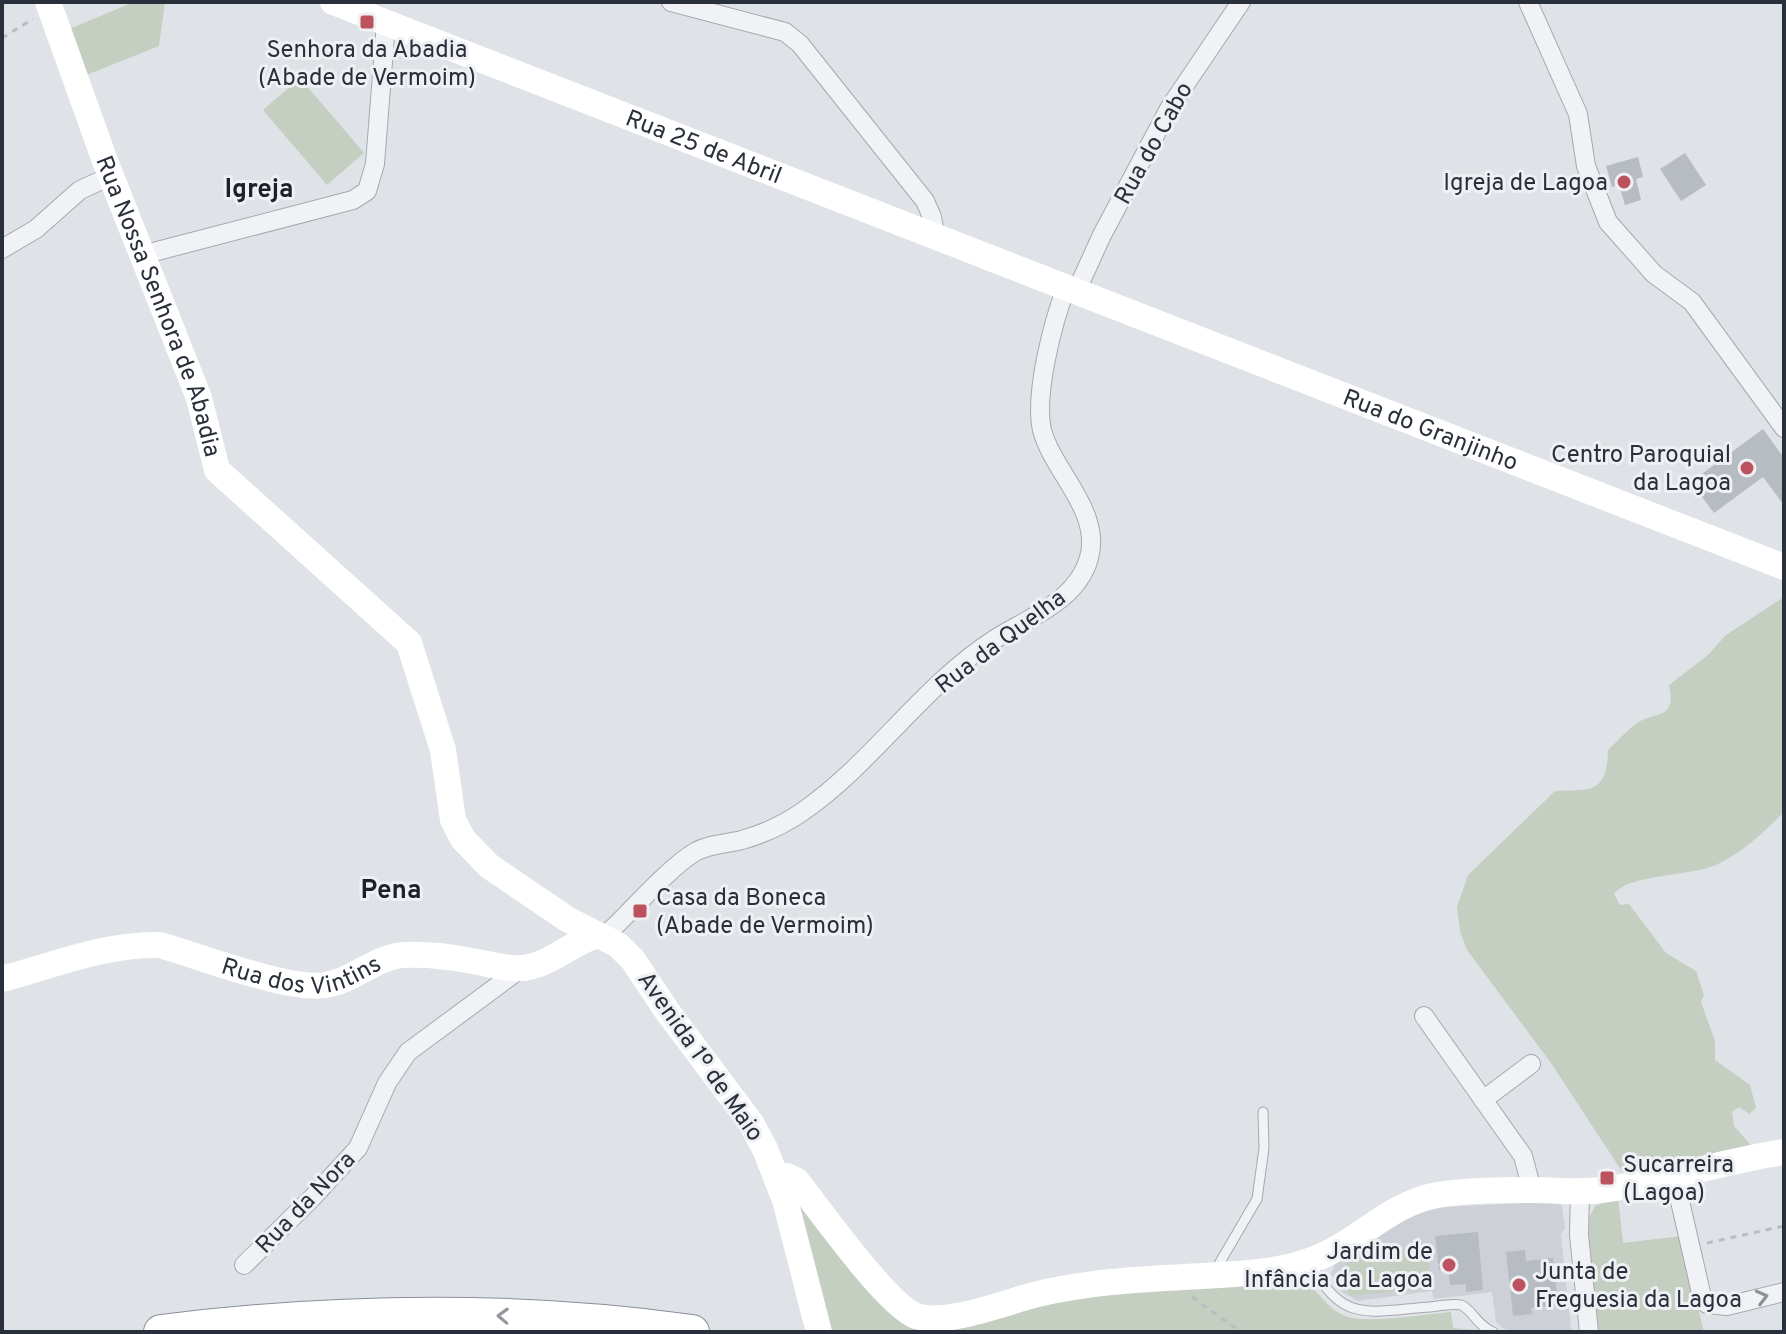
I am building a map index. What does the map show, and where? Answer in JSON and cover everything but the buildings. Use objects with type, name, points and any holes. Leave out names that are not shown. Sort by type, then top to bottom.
[{"type":"highway","points":[[161,1332],[326,1317],[454,1315],[585,1320],[692,1332]]},
{"type":"street","name":"Rua 25 de Abril","points":[[333,2],[1071,290]]},
{"type":"street","points":[[671,2],[785,32],[800,44],[925,201],[936,238]]},
{"type":"street","name":"Rua do Cabo","points":[[1071,290],[1170,107],[1241,2]]},
{"type":"street","points":[[1528,2],[1578,114],[1586,166],[1608,222],[1654,274],[1692,302],[1784,428]]},
{"type":"street","name":"Rua Nossa Senhora de Abadia","points":[[50,6],[111,176],[199,398],[217,470],[409,643],[443,750],[453,820],[463,839],[489,866],[567,919],[599,935]]},
{"type":"street","points":[[142,255],[353,200],[367,191],[375,164],[386,23]]},
{"type":"street","points":[[2,249],[36,229],[80,190],[111,176]]},
{"type":"street","name":"Rua do Granjinho","points":[[1071,290],[1784,567]]},
{"type":"street","name":"Rua da Quelha","points":[[599,935],[611,930],[696,851],[756,836],[791,819],[816,802],[956,667],[1052,606],[1076,582],[1091,548],[1089,526],[1049,446],[1040,420],[1053,327],[1071,290]]},
{"type":"street","name":"Rua dos Vintins","points":[[2,979],[144,944],[160,945],[310,987],[338,982],[371,965],[406,955],[534,966],[584,938],[599,935]]},
{"type":"street","name":"Avenida 1º de Maio","points":[[599,935],[618,945],[633,960],[751,1123],[777,1178],[819,1332]]},
{"type":"street","name":"Rua da Nora","points":[[244,1265],[358,1148],[387,1083],[408,1052],[523,967]]},
{"type":"street","points":[[1424,1016],[1523,1156],[1532,1190]]},
{"type":"street","points":[[1483,1100],[1531,1064]]},
{"type":"street","points":[[777,1178],[787,1176],[797,1181],[886,1292],[904,1310],[919,1317],[956,1315],[1075,1285],[1285,1268],[1311,1261],[1334,1249],[1392,1211],[1416,1200],[1440,1195],[1532,1190],[1599,1191],[1784,1152]]},
{"type":"street","points":[[1674,1175],[1702,1297],[1707,1304],[1727,1306],[1784,1292]]},
{"type":"street","points":[[1580,1192],[1579,1235],[1589,1332]]},
{"type":"lane","points":[[1212,1276],[1257,1199],[1264,1148],[1263,1112]]},
{"type":"lane","points":[[1311,1261],[1319,1278],[1347,1307],[1358,1311],[1376,1311],[1460,1305],[1471,1313],[1480,1326],[1493,1332]]},
{"type":"path","points":[[2,38],[50,6]]},
{"type":"path","points":[[1691,1246],[1784,1226]]},
{"type":"path","points":[[1166,1278],[1241,1332]]},
{"type":"shaded area","name":"Jardim de Infância da Lagoa","points":[[1558,1201],[1565,1228],[1561,1235],[1571,1329],[1575,1332],[1511,1332],[1496,1322],[1492,1292],[1434,1299],[1432,1291],[1358,1301],[1342,1292],[1331,1274],[1336,1262],[1404,1217],[1427,1208]]},
{"type":"green space","points":[[134,2],[165,2],[159,46],[84,76],[67,30]]},
{"type":"green space","points":[[300,78],[364,153],[327,185],[263,110]]},
{"type":"green space","points":[[1784,597],[1784,812],[1746,847],[1720,863],[1695,871],[1634,882],[1614,894],[1620,905],[1629,904],[1666,953],[1696,971],[1704,995],[1701,1002],[1715,1041],[1715,1060],[1750,1085],[1756,1108],[1749,1114],[1739,1107],[1732,1112],[1734,1126],[1754,1149],[1625,1176],[1551,1063],[1467,950],[1460,931],[1457,907],[1468,875],[1555,791],[1588,789],[1601,782],[1608,750],[1637,723],[1667,709],[1671,696],[1669,685],[1708,655],[1726,635]]},
{"type":"green space","points":[[793,1195],[894,1313],[1294,1275],[1308,1283],[1336,1311],[1352,1318],[1379,1319],[1451,1312],[1453,1328],[1476,1332],[832,1332]]},
{"type":"green space","points":[[1618,1197],[1623,1243],[1681,1236],[1704,1332],[1597,1332],[1588,1220],[1595,1206]]},
{"type":"green space","points":[[1427,1249],[1432,1288],[1349,1296],[1346,1257]]},
{"type":"place","name":"Senhora da Abadia (Abade de Vermoim)","points":[[367,22]]},
{"type":"place","name":"Igreja de Lagoa","points":[[1624,182]]},
{"type":"place","name":"Centro Paroquial da Lagoa","points":[[1747,468]]},
{"type":"place","name":"Casa da Boneca (Abade de Vermoim)","points":[[640,911]]},
{"type":"place","name":"Sucarreira (Lagoa)","points":[[1607,1178]]},
{"type":"place","name":"Jardim de Infância da Lagoa","points":[[1449,1265]]},
{"type":"place","name":"Junta de Freguesia da Lagoa","points":[[1519,1285]]},
{"type":"district","name":"Igreja","points":[[259,188]]},
{"type":"district","name":"Pena","points":[[391,889]]}]
